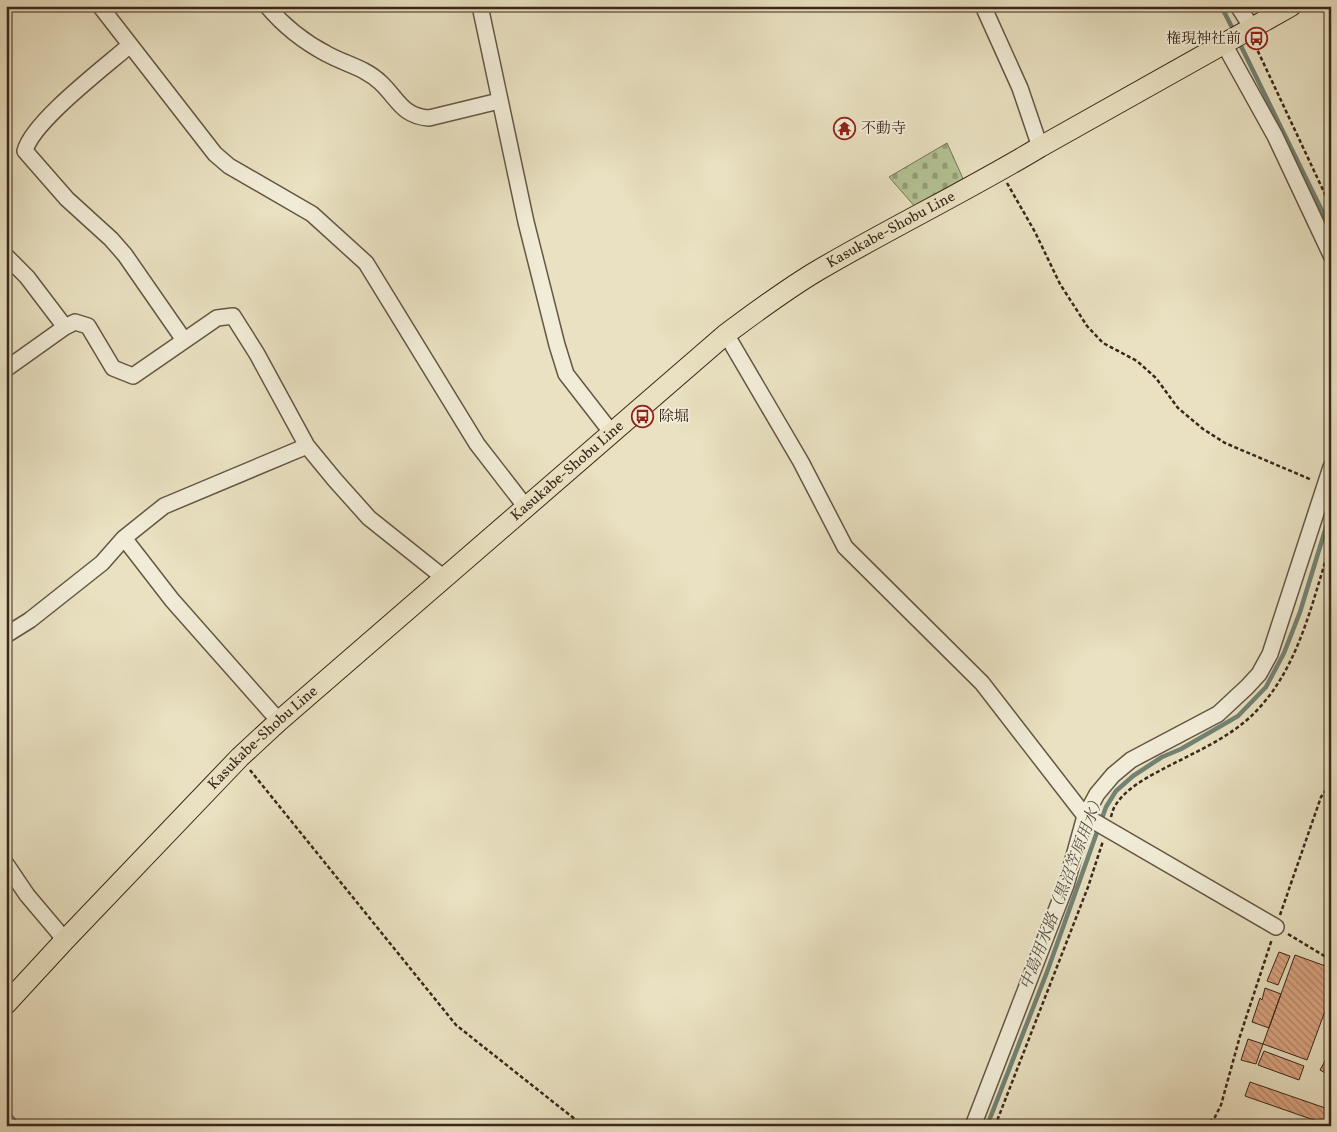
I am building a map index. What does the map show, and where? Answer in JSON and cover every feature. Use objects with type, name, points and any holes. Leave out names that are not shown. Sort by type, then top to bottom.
[{"type":"main road","name":"Kasukabe-Shobu Line","points":[[6,1004],[240,757],[278,721],[726,334],[772,299],[817,271],[1000,171],[1292,6]]},
{"type":"street","points":[[100,6],[215,154],[228,166],[312,214],[366,263],[477,444],[525,506]]},
{"type":"street","points":[[480,6],[526,222],[557,346],[566,374],[612,432]]},
{"type":"street","points":[[983,6],[1020,88],[1040,147]]},
{"type":"street","points":[[1238,6],[1250,29]]},
{"type":"street","points":[[269,7],[306,42],[328,55],[365,71],[381,83],[405,110],[419,118],[429,118],[499,101]]},
{"type":"street","points":[[1224,44],[1274,136],[1331,255]]},
{"type":"street","points":[[130,45],[51,114],[28,142],[25,151],[67,199],[125,254],[184,340]]},
{"type":"street","points":[[6,256],[27,277],[66,327]]},
{"type":"street","points":[[6,370],[66,327],[76,322],[88,326],[113,368],[133,376],[217,318],[234,316],[307,446],[334,480],[369,518],[443,578]]},
{"type":"street","points":[[726,334],[801,462],[845,547],[982,683],[1096,824],[1276,927]]},
{"type":"street","points":[[6,635],[30,620],[102,564],[124,538],[164,506],[307,446]]},
{"type":"street","points":[[972,1126],[1066,884],[1096,824],[1101,788],[1125,765],[1218,714],[1259,674],[1270,654],[1328,489],[1331,468]]},
{"type":"street","points":[[124,538],[172,600],[278,721]]},
{"type":"street","points":[[6,864],[27,896],[65,940]]},
{"type":"street","points":[[6,1122],[10,1126]]},
{"type":"path","points":[[1250,29],[1331,207]]},
{"type":"path","points":[[1000,171],[1036,232],[1060,284],[1087,326],[1103,343],[1137,361],[1156,378],[1178,408],[1203,429],[1225,443],[1310,478],[1328,489]]},
{"type":"path","points":[[240,757],[456,1025],[580,1126]]},
{"type":"path","points":[[1204,1126],[1215,1117],[1221,1105],[1240,1036],[1276,927],[1321,797],[1331,783]]},
{"type":"path","points":[[995,1126],[1088,887],[1096,824]]},
{"type":"path","points":[[1276,927],[1331,960]]},
{"type":"green space","points":[[947,143],[965,183],[917,209],[889,177]]},
{"type":"building","points":[[1279,952],[1290,956],[1278,985],[1267,981]]},
{"type":"building","points":[[1295,955],[1331,968],[1331,995],[1307,1060],[1263,1044]]},
{"type":"building","points":[[1265,988],[1281,994],[1269,1028],[1252,1022]]},
{"type":"building","points":[[1248,1039],[1263,1044],[1256,1064],[1241,1060]]},
{"type":"building","points":[[1331,1050],[1331,1076],[1320,1070]]},
{"type":"building","points":[[1264,1051],[1304,1066],[1299,1080],[1258,1065]]},
{"type":"building","points":[[1250,1082],[1331,1110],[1331,1126],[1245,1096]]},
{"type":"waterway","points":[[1221,6],[1235,33]]},
{"type":"waterway","points":[[1239,42],[1331,229]]},
{"type":"waterway","name":"中島用水路（黒沼笠原用水）","points":[[987,1126],[1047,972],[1106,807],[1116,791],[1133,776],[1162,757],[1181,749],[1238,716],[1266,687],[1284,653],[1300,612],[1331,511]]},
{"type":"place","name":"権現神社前","points":[[1257,39]]},
{"type":"place","name":"不動寺","points":[[845,129]]},
{"type":"place","name":"除堀","points":[[643,417]]}]
